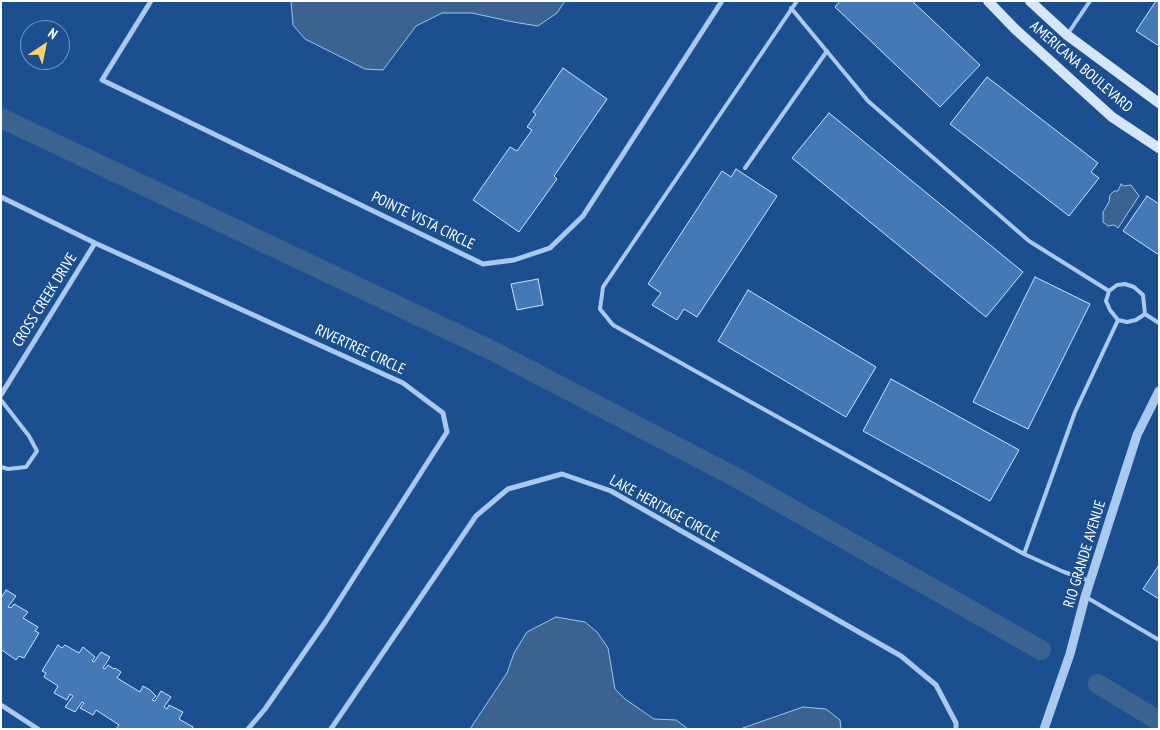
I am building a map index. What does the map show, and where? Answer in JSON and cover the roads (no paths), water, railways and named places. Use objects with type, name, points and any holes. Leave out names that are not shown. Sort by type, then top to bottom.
[{"type":"main road","name":"AMERICANA BOULEVARD","points":[[988,1],[1112,117],[1159,148]]},
{"type":"main road","name":"AMERICANA BOULEVARD","points":[[1030,1],[1067,35],[1159,103]]},
{"type":"street","name":"POINTE VISTA CIRCLE","points":[[151,1],[102,80],[483,264],[514,260],[550,248],[583,216],[722,1]]},
{"type":"street","name":"RIVERTREE CIRCLE","points":[[1,197],[95,243],[403,383],[444,413],[447,432],[326,621],[248,729]]},
{"type":"street","name":"CROSS CREEK DRIVE","points":[[1,395],[95,243]]},
{"type":"street","name":"RIO GRANDE AVENUE","points":[[1044,729],[1070,654],[1085,597],[1137,435],[1159,391]]},
{"type":"street","name":"LAKE HERITAGE CIRCLE","points":[[331,729],[476,516],[508,489],[562,474],[611,491],[900,656],[936,685],[956,723],[956,729]]},
{"type":"street","points":[[1,705],[38,729]]},
{"type":"lane","points":[[797,1],[603,287],[600,309],[612,326],[1024,554],[1064,572],[1090,581]]},
{"type":"lane","points":[[1067,35],[1090,1]]},
{"type":"lane","points":[[791,8],[868,100],[1029,241],[1109,291]]},
{"type":"lane","points":[[745,168],[827,51]]},
{"type":"lane","points":[[1125,284],[1134,287],[1143,295],[1145,314],[1136,320],[1127,322],[1118,320],[1106,302],[1109,291],[1117,285],[1125,284]]},
{"type":"lane","points":[[1145,314],[1159,323]]},
{"type":"lane","points":[[1024,554],[1075,412],[1118,320]]},
{"type":"lane","points":[[1,400],[29,436],[37,451],[26,467],[8,469],[1,467]]},
{"type":"lane","points":[[1085,597],[1159,640]]},
{"type":"water","points":[[291,1],[565,1],[557,13],[538,26],[472,13],[442,13],[416,26],[383,70],[365,69],[305,39],[293,25]]},
{"type":"water","points":[[1121,184],[1124,186],[1131,185],[1139,196],[1118,228],[1114,225],[1108,226],[1103,222],[1103,212],[1109,202],[1110,195],[1114,191],[1118,191]]},
{"type":"water","points":[[556,617],[585,622],[597,632],[608,648],[615,689],[625,699],[654,719],[676,720],[688,729],[470,729],[507,673],[514,653],[527,632]]},
{"type":"water","points":[[803,707],[826,709],[840,720],[841,729],[740,729]]},
{"type":"waterway","points":[[1,118],[493,351],[737,478],[1041,650]]},
{"type":"waterway","points":[[1098,684],[1159,721]]}]
